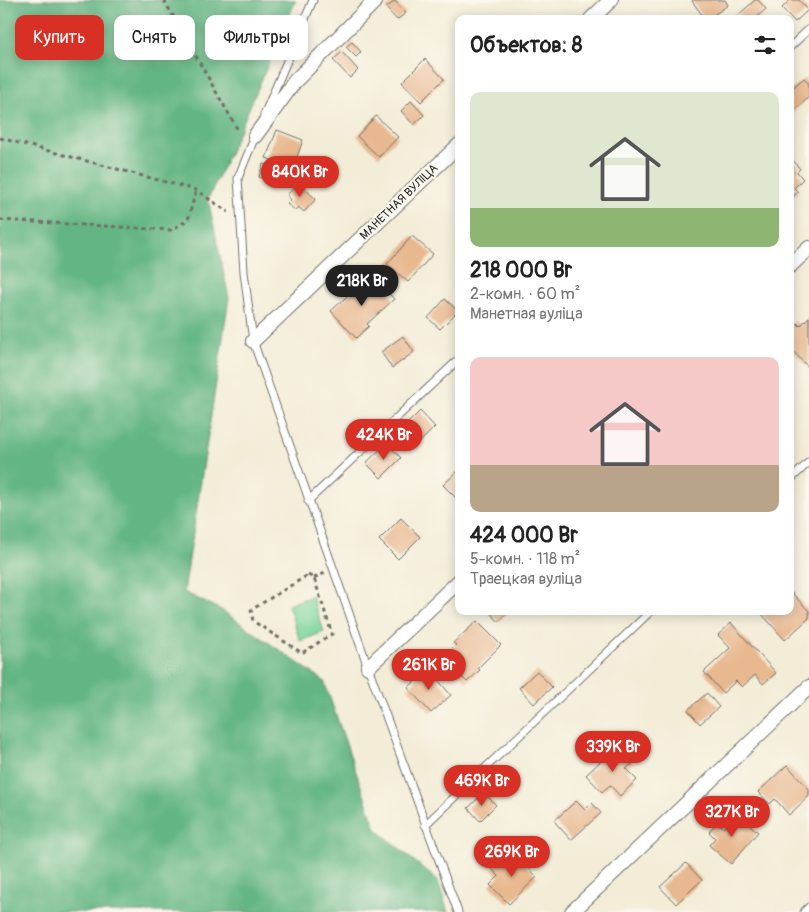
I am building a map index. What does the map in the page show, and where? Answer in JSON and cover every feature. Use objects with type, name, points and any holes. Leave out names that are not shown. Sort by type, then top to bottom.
[{"type":"street","points":[[255,136],[295,81],[376,0]]},
{"type":"street","points":[[596,15],[611,0]]},
{"type":"street","name":"МАНЕТНАЯ ВУЛІЦА","points":[[253,341],[455,149]]},
{"type":"street","points":[[794,262],[809,248]]},
{"type":"street","points":[[368,667],[455,585]]},
{"type":"street","points":[[572,912],[809,686]]},
{"type":"lane","points":[[313,0],[238,178],[239,219],[253,341],[308,501],[458,912]]},
{"type":"lane","points":[[794,43],[809,29]]},
{"type":"lane","points":[[308,501],[455,363]]},
{"type":"lane","points":[[794,476],[809,462]]},
{"type":"lane","points":[[425,825],[647,615]]},
{"type":"lane","points":[[804,912],[809,908]]},
{"type":"path","points":[[164,0],[239,132]]},
{"type":"path","points":[[0,138],[196,190],[239,219]]},
{"type":"path","points":[[0,220],[171,230],[188,220],[196,190]]},
{"type":"path","points":[[308,575],[314,578],[332,634],[302,653],[252,621],[251,610],[308,575]]},
{"type":"green space","points":[[0,0],[296,0],[290,15],[205,15],[205,60],[270,60],[208,199],[229,298],[184,592],[223,611],[324,681],[376,829],[438,881],[448,912],[0,912]]},
{"type":"green space","points":[[312,596],[324,632],[300,641],[288,605]]},
{"type":"building","points":[[725,0],[728,5],[714,15],[702,15],[692,1]]},
{"type":"building","points":[[755,0],[758,0],[766,9],[759,15],[738,15]]},
{"type":"building","points":[[790,0],[799,0],[808,10],[795,22],[794,15],[788,15],[782,8]]},
{"type":"building","points":[[395,1],[406,13],[397,20],[386,8]]},
{"type":"building","points":[[352,42],[361,52],[356,57],[346,47]]},
{"type":"building","points":[[342,52],[358,70],[350,78],[333,60]]},
{"type":"building","points":[[425,59],[444,79],[421,102],[402,82]]},
{"type":"building","points":[[804,78],[809,84],[809,97],[794,111],[794,87]]},
{"type":"building","points":[[411,101],[424,115],[414,125],[401,111]]},
{"type":"building","points":[[376,116],[398,137],[379,157],[357,136]]},
{"type":"building","points":[[277,130],[303,140],[293,168],[266,158]]},
{"type":"building","points":[[794,162],[800,169],[797,172],[803,179],[794,188]]},
{"type":"building","points":[[263,164],[278,169],[273,183],[259,177]]},
{"type":"building","points":[[298,183],[316,199],[304,212],[298,207],[295,210],[287,204],[291,200],[287,195]]},
{"type":"building","points":[[412,236],[433,254],[408,282],[387,264]]},
{"type":"building","points":[[375,278],[394,299],[367,324],[369,326],[356,338],[331,311],[357,287],[360,292]]},
{"type":"building","points":[[445,299],[455,308],[455,314],[440,329],[428,318]]},
{"type":"building","points":[[809,317],[809,364],[807,366],[794,352],[794,322],[800,326]]},
{"type":"building","points":[[403,336],[414,352],[392,368],[381,352]]},
{"type":"building","points":[[420,411],[435,427],[416,446],[401,430]]},
{"type":"building","points":[[387,443],[401,458],[381,478],[366,463]]},
{"type":"building","points":[[455,474],[455,497],[443,485]]},
{"type":"building","points":[[401,518],[420,537],[398,559],[379,540]]},
{"type":"building","points":[[794,595],[809,611],[809,618],[785,640],[763,615],[794,615]]},
{"type":"building","points":[[493,615],[505,615],[499,622]]},
{"type":"building","points":[[477,621],[501,645],[467,682],[443,658],[456,645],[453,643]]},
{"type":"building","points":[[731,623],[776,673],[763,684],[755,675],[742,687],[736,681],[723,693],[704,672],[730,648],[718,635]]},
{"type":"building","points":[[428,669],[451,695],[431,713],[408,688]]},
{"type":"building","points":[[537,671],[552,687],[534,704],[519,688]]},
{"type":"building","points":[[707,693],[719,707],[700,724],[688,710]]},
{"type":"building","points":[[617,746],[633,763],[626,769],[637,780],[620,796],[610,785],[602,792],[586,775]]},
{"type":"building","points":[[787,765],[809,789],[809,796],[789,815],[775,799],[770,804],[758,792]]},
{"type":"building","points":[[484,793],[496,805],[480,821],[468,808]]},
{"type":"building","points":[[576,801],[585,810],[592,803],[601,813],[571,840],[554,821]]},
{"type":"building","points":[[736,813],[758,832],[731,864],[709,845],[715,838],[709,832],[717,822],[724,828]]},
{"type":"building","points":[[507,854],[514,861],[518,857],[537,877],[509,904],[490,885],[499,876],[492,869]]},
{"type":"building","points":[[686,863],[702,880],[676,904],[660,887]]}]
